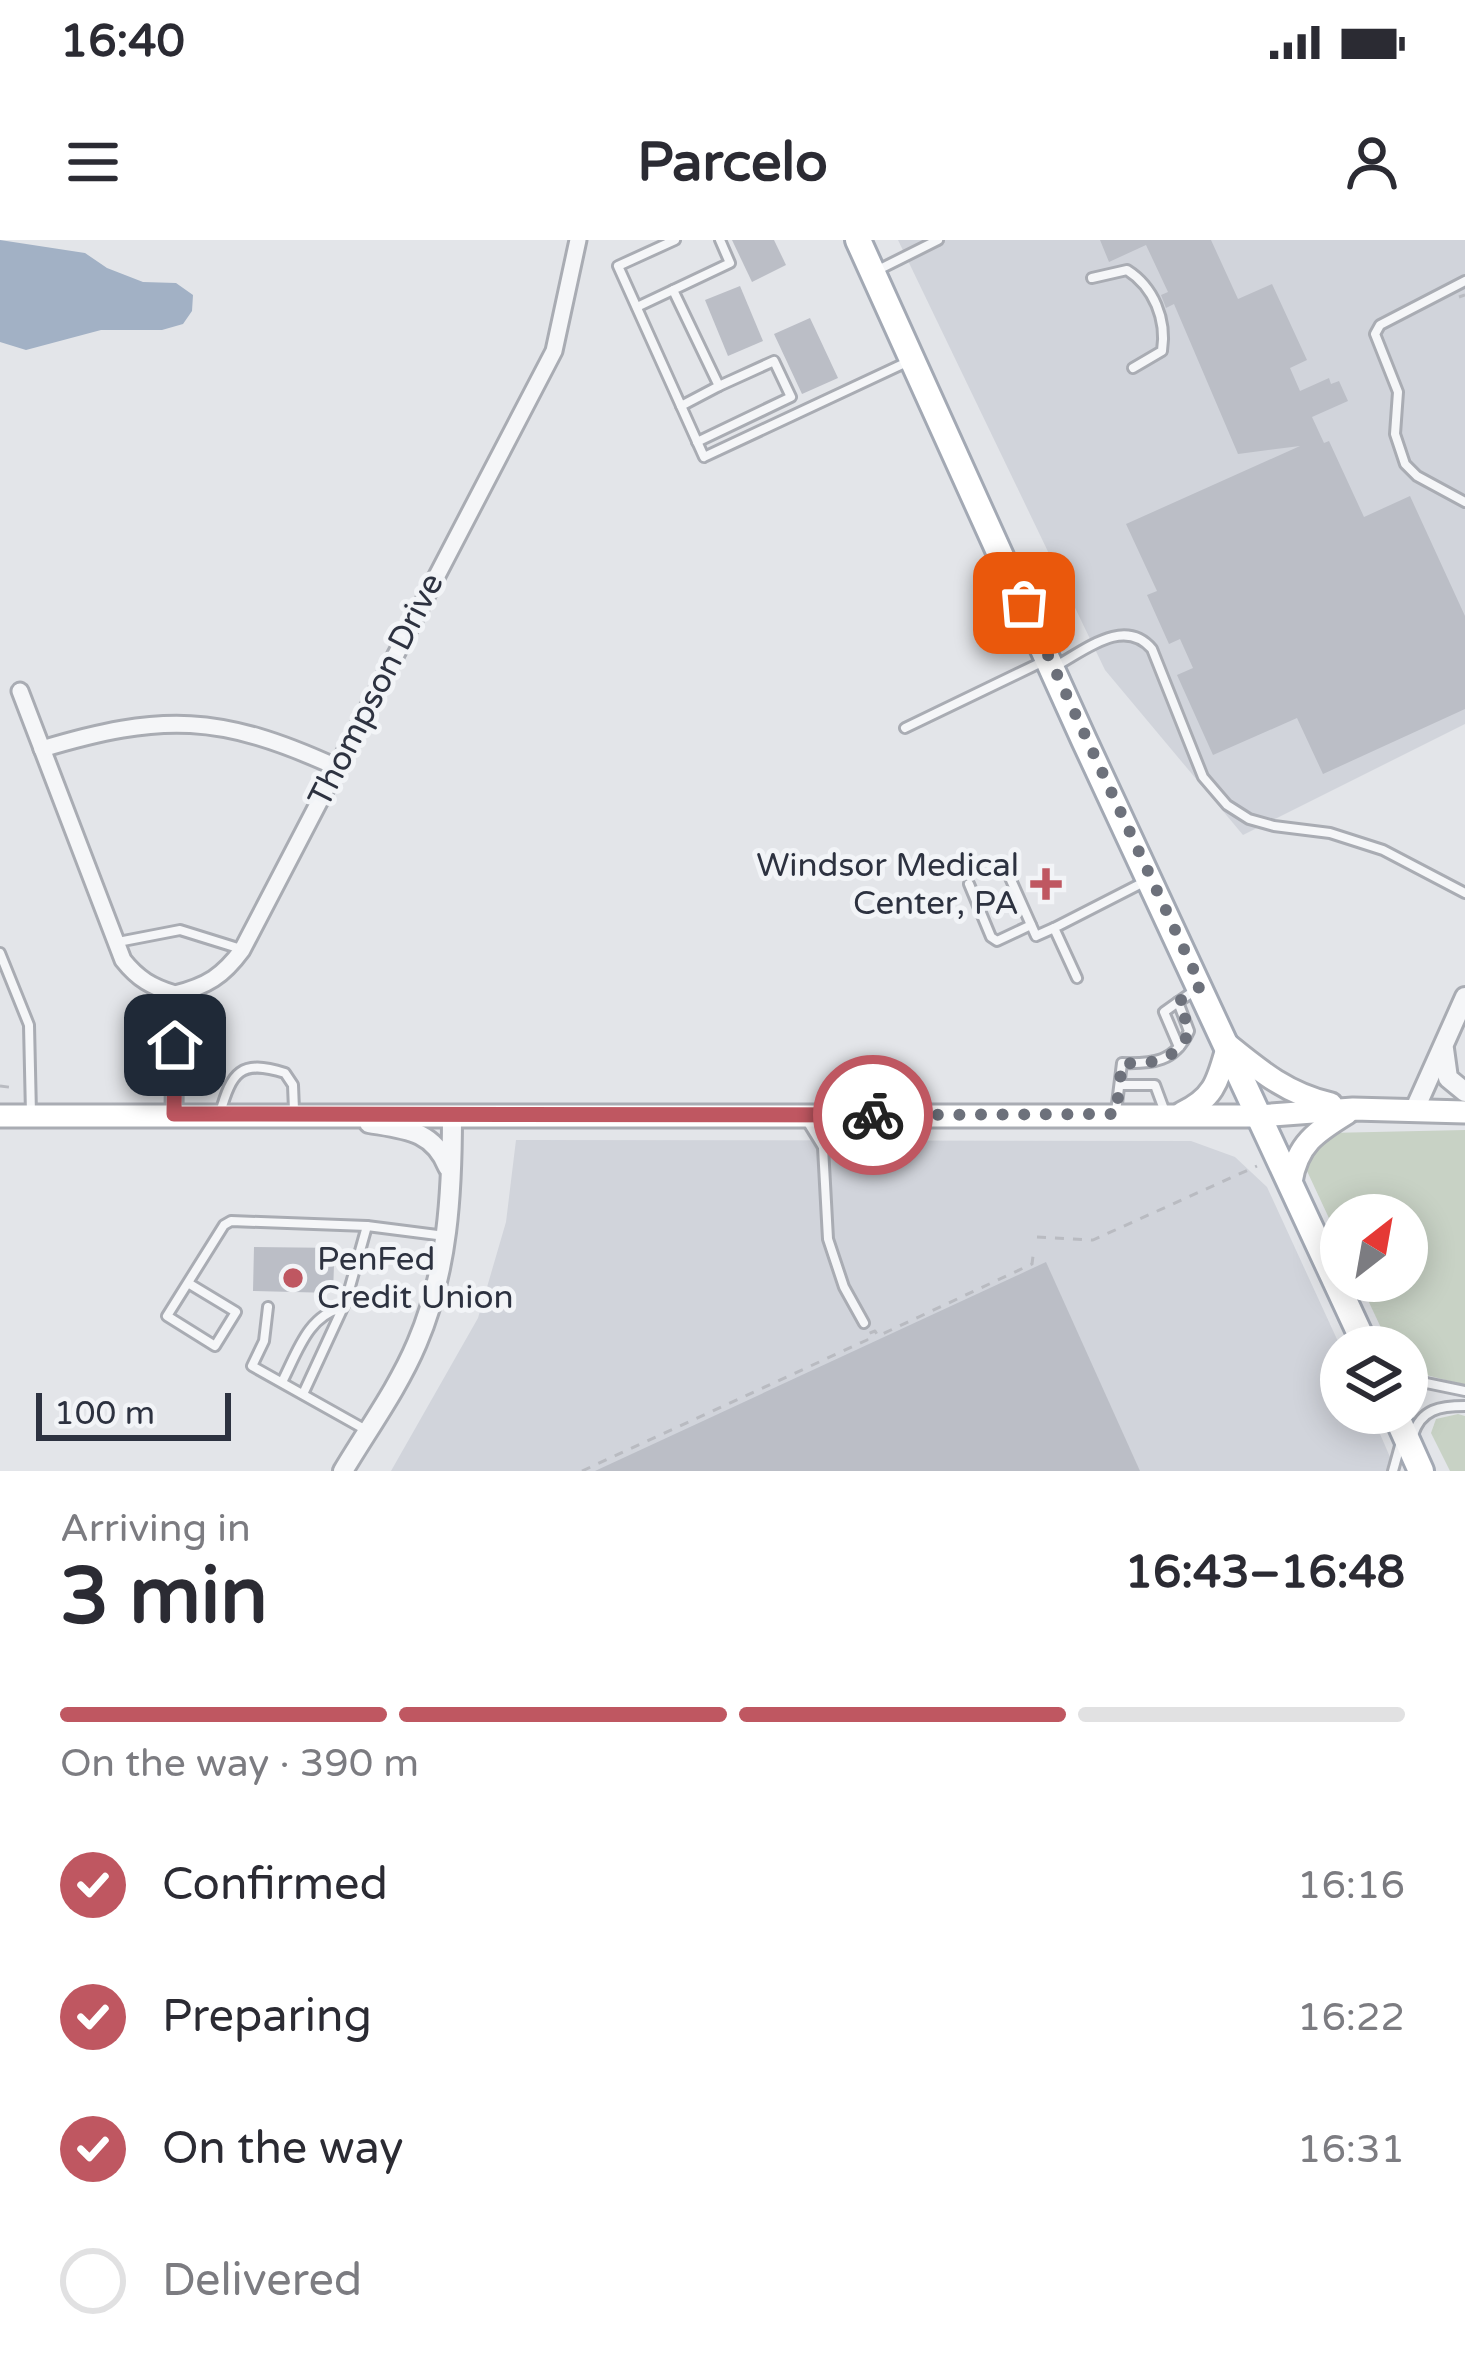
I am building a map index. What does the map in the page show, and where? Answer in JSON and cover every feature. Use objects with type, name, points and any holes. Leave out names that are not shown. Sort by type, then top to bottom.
[{"type":"main road","points":[[858,240],[1356,1326]]},
{"type":"main road","points":[[1222,1034],[1274,1083],[1302,1098],[1353,1109]]},
{"type":"main road","points":[[1174,1114],[1203,1103],[1216,1086],[1222,1034]]},
{"type":"main road","points":[[1291,1182],[1294,1162],[1311,1135],[1353,1109]]},
{"type":"main road","points":[[0,1115],[1465,1112]]},
{"type":"street","name":"Thompson Drive","points":[[175,994],[203,987],[224,974],[242,950],[554,351],[578,240]]},
{"type":"street","points":[[20,692],[116,943],[135,975],[175,994],[174,1114]]},
{"type":"street","points":[[42,749],[110,729],[197,723],[281,742],[336,767]]},
{"type":"street","points":[[1414,1112],[1465,997]]},
{"type":"street","points":[[1446,1038],[1443,1058],[1448,1078],[1465,1092]]},
{"type":"street","points":[[322,1115],[428,1136],[441,1150],[452,1177]]},
{"type":"street","points":[[344,1471],[417,1343],[435,1292],[452,1177],[452,1116]]},
{"type":"lane","points":[[675,240],[618,266],[704,457],[912,360]]},
{"type":"lane","points":[[637,307],[730,263],[720,240]]},
{"type":"lane","points":[[873,272],[938,240]]},
{"type":"lane","points":[[1092,278],[1126,270],[1153,298],[1162,323],[1162,351],[1133,368]]},
{"type":"lane","points":[[1465,281],[1380,325],[1375,334],[1398,392],[1396,434],[1405,464],[1417,476],[1465,502]]},
{"type":"lane","points":[[673,290],[719,386]]},
{"type":"lane","points":[[681,406],[774,361],[791,397],[697,442]]},
{"type":"lane","points":[[904,728],[1112,636],[1142,637],[1152,649],[1203,777],[1227,806],[1274,826],[1330,833],[1383,850],[1465,893]]},
{"type":"lane","points":[[1006,871],[1036,936],[1151,878]]},
{"type":"lane","points":[[969,884],[991,938],[997,941],[1031,925]]},
{"type":"lane","points":[[1054,928],[1077,978]]},
{"type":"lane","points":[[116,943],[180,930],[242,950]]},
{"type":"lane","points":[[0,953],[29,1024],[31,1115]]},
{"type":"lane","points":[[1180,1047],[1164,1012],[1201,986]]},
{"type":"lane","points":[[1178,1002],[1190,1030]]},
{"type":"lane","points":[[1190,1030],[1222,1034]]},
{"type":"lane","points":[[1116,1114],[1122,1063],[1167,1060],[1190,1030]]},
{"type":"lane","points":[[1155,1064],[1155,1085],[1174,1114]]},
{"type":"lane","points":[[220,1115],[230,1083],[245,1068],[285,1073],[293,1085],[294,1115]]},
{"type":"lane","points":[[1120,1085],[1155,1085]]},
{"type":"lane","points":[[805,1116],[823,1147],[828,1239],[844,1287],[863,1323]]},
{"type":"lane","points":[[823,1147],[844,1116]]},
{"type":"lane","points":[[188,1282],[236,1312],[215,1346],[167,1316],[188,1282],[224,1225],[231,1221],[367,1226],[446,1236]]},
{"type":"lane","points":[[303,1394],[343,1308],[367,1226]]},
{"type":"lane","points":[[268,1307],[264,1341],[252,1366],[368,1431]]},
{"type":"lane","points":[[282,1382],[315,1321],[324,1312],[343,1308]]},
{"type":"lane","points":[[1428,1383],[1465,1391]]},
{"type":"lane","points":[[1393,1471],[1418,1419],[1439,1406],[1465,1406]]},
{"type":"path","points":[[0,1086],[16,1088]]},
{"type":"path","points":[[1037,1237],[1093,1240],[1257,1166]]},
{"type":"path","points":[[582,1471],[867,1340],[865,1335],[875,1330],[878,1336],[1032,1264],[1033,1256]]},
{"type":"shaded area","points":[[898,240],[1465,240],[1465,724],[1243,835],[1105,670]]},
{"type":"shaded area","points":[[1465,1130],[1465,1385],[1428,1375],[1428,1326],[1380,1326],[1369,1302],[1428,1302],[1428,1194],[1320,1194],[1320,1199],[1307,1171],[1310,1152],[1328,1133]]},
{"type":"shaded area","points":[[516,1140],[1191,1141],[1235,1157],[1267,1187],[1331,1326],[1320,1326],[1320,1434],[1380,1434],[1396,1471],[391,1471],[478,1318],[506,1222]]},
{"type":"shaded area","points":[[1465,1416],[1465,1471],[1450,1471],[1431,1433],[1436,1419]]},
{"type":"water","points":[[0,240],[85,253],[143,282],[176,283],[193,295],[192,311],[183,324],[162,330],[101,330],[26,350],[0,342]]},
{"type":"building","points":[[732,240],[774,240],[786,265],[752,282]]},
{"type":"building","points":[[1100,240],[1211,240],[1238,299],[1272,284],[1307,360],[1290,368],[1300,391],[1329,378],[1331,384],[1339,381],[1348,401],[1312,417],[1324,443],[1329,441],[1364,517],[1410,496],[1465,616],[1465,709],[1323,774],[1297,718],[1213,755],[1177,675],[1193,668],[1180,639],[1169,644],[1147,595],[1157,591],[1126,524],[1300,446],[1238,454],[1174,304],[1166,308],[1161,295],[1168,292],[1146,245],[1109,262]]},
{"type":"building","points":[[740,286],[763,341],[728,356],[705,300]]},
{"type":"building","points":[[810,318],[838,378],[802,394],[774,334]]},
{"type":"building","name":"PenFed Credit Union","points":[[254,1247],[341,1248],[341,1265],[334,1265],[333,1293],[253,1291]]},
{"type":"building","points":[[1046,1262],[1140,1471],[595,1471]]},
{"type":"way so far","points":[[873,1115],[1116,1114],[1122,1063],[1167,1060],[1190,1030],[1178,1002],[1201,986],[1024,603]]},
{"type":"place","name":"Windsor Medical Center, PA","points":[[1046,884]]},
{"type":"place","name":"PenFed Credit Union","points":[[293,1278]]},
{"type":"route","points":[[175,1045],[174,1114],[873,1115]]}]
